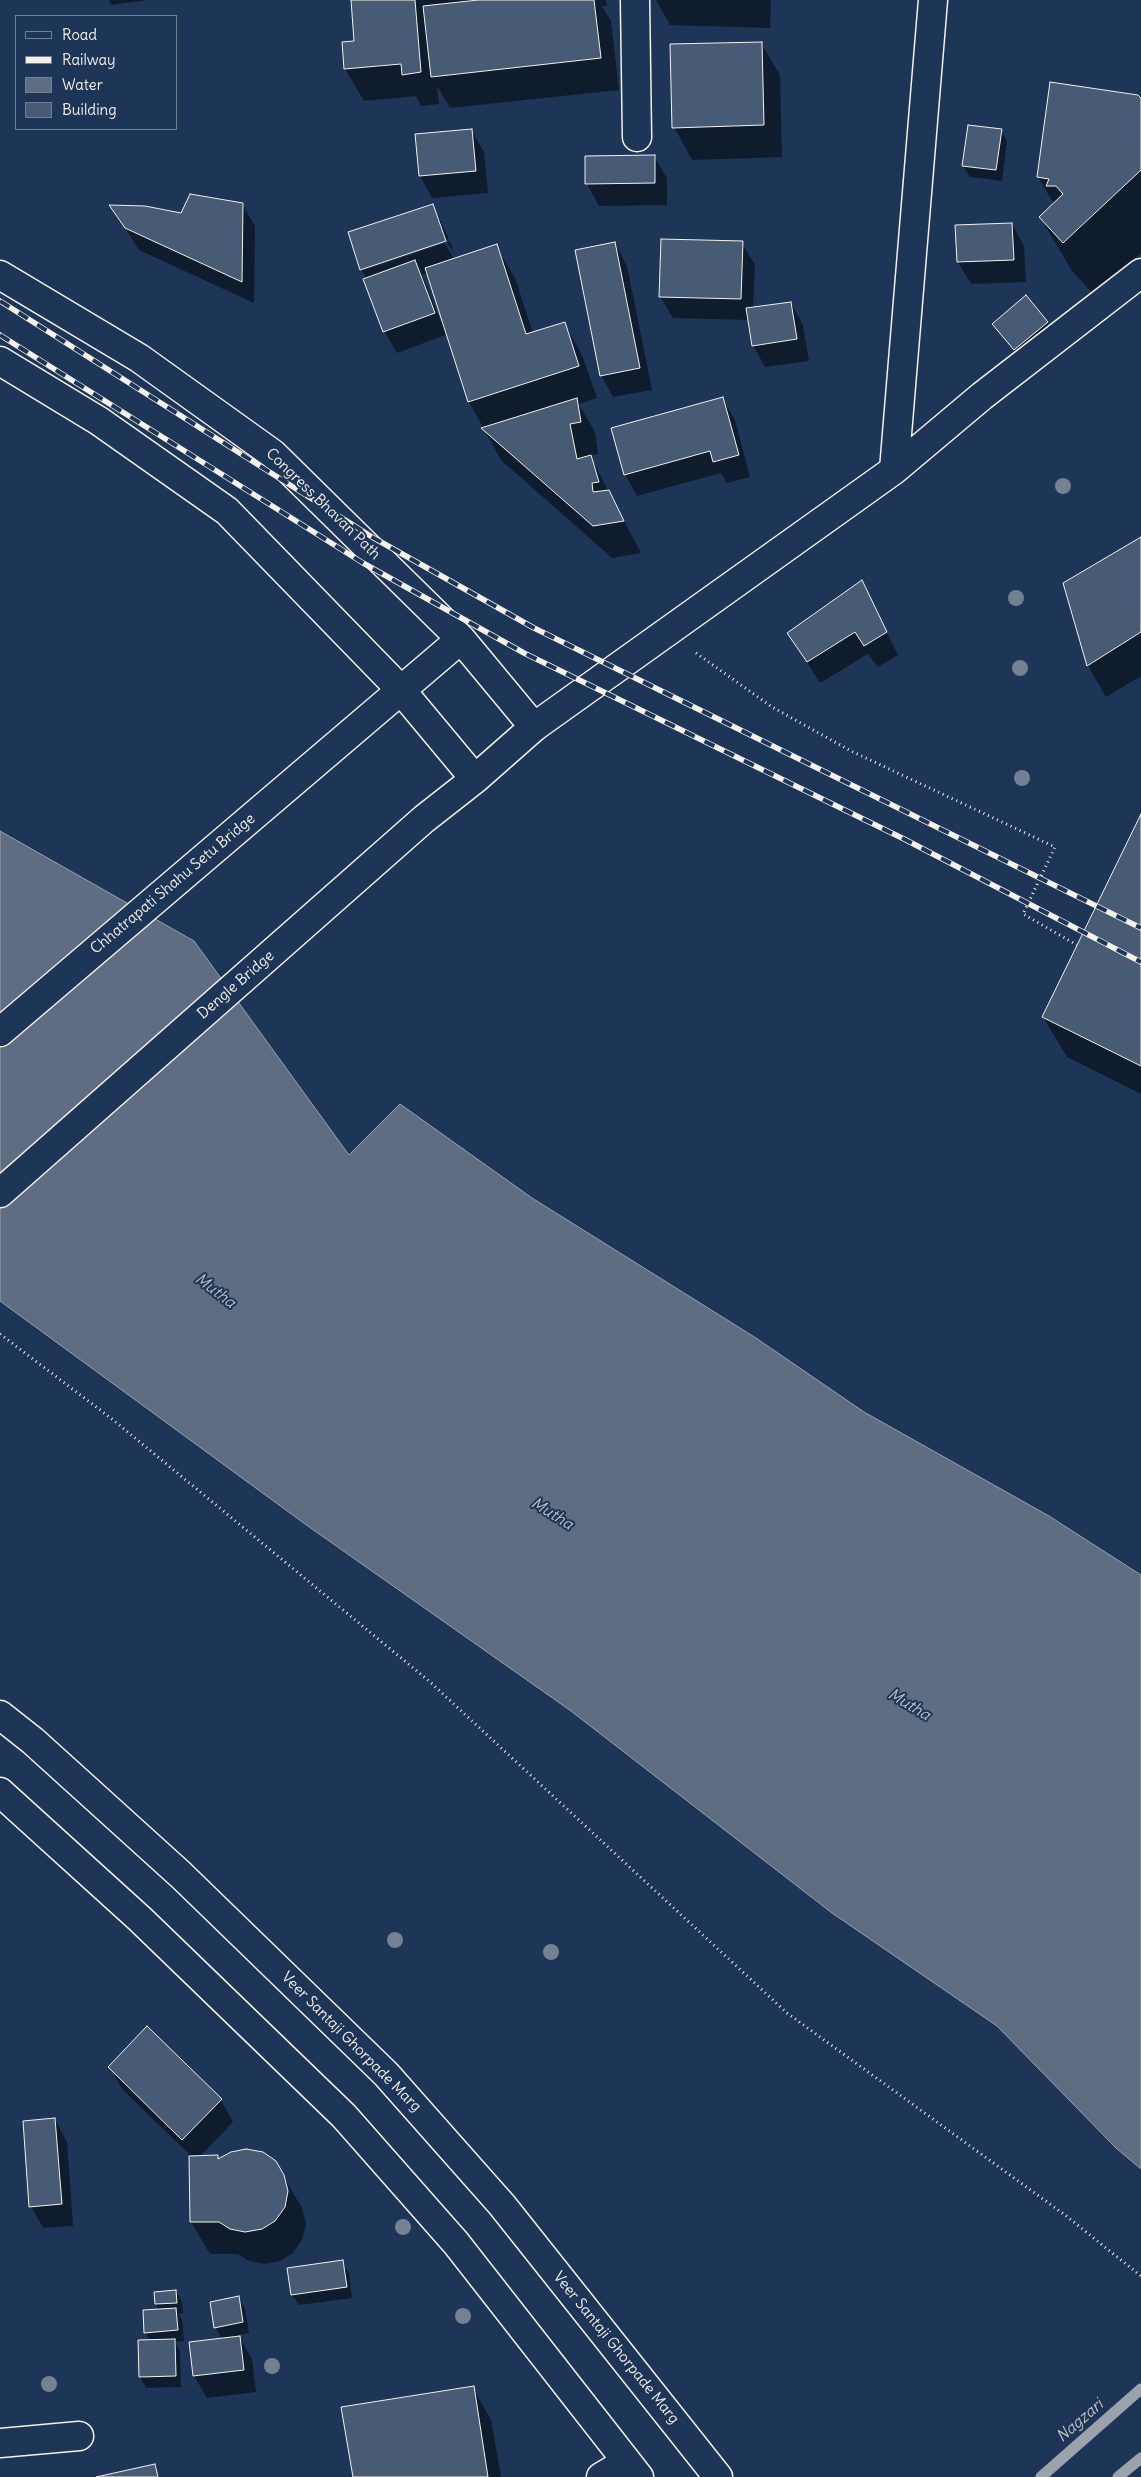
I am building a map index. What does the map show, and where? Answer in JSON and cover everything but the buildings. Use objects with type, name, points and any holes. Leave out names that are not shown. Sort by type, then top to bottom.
[{"type":"main road","points":[[635,0],[637,137]]},
{"type":"main road","points":[[894,470],[933,0]]},
{"type":"main road","name":"Dengle Bridge","points":[[0,1193],[424,819],[534,727],[894,470],[982,396],[1141,273]]},
{"type":"main road","name":"Congress Bhavan Path","points":[[0,275],[139,358],[273,454],[461,638],[534,727]]},
{"type":"main road","points":[[0,361],[99,420],[227,512],[400,689],[474,779]]},
{"type":"main road","name":"Chhatrapati Shahu Setu Bridge","points":[[0,1032],[461,638]]},
{"type":"main road","name":"Veer Santaji Ghorpade Marg","points":[[0,1715],[33,1742],[180,1875],[386,2074],[502,2205],[718,2477]]},
{"type":"main road","points":[[0,1792],[140,1919],[344,2116],[456,2243],[594,2417],[633,2470],[601,2477]]},
{"type":"main road","points":[[0,2443],[79,2436]]},
{"type":"path","points":[[668,631],[718,671],[772,707],[851,751],[1055,847],[1023,914],[1077,945]]},
{"type":"path","points":[[0,1334],[112,1419],[429,1681],[787,2012],[1065,2215],[1141,2276]]},
{"type":"water","name":"Mutha","points":[[0,831],[194,941],[349,1155],[400,1104],[532,1198],[756,1338],[864,1412],[1049,1516],[1141,1575],[1141,2169],[1116,2148],[997,2026],[832,1913],[571,1711],[305,1524],[0,1301]]},
{"type":"waterway","name":"Nagzari","points":[[1041,2477],[1141,2389]]},
{"type":"waterway","points":[[1118,2477],[1141,2458]]},
{"type":"railway","points":[[0,301],[372,537],[534,628],[1141,928]]},
{"type":"railway","points":[[0,335],[363,563],[524,653],[904,839],[1141,962]]}]
